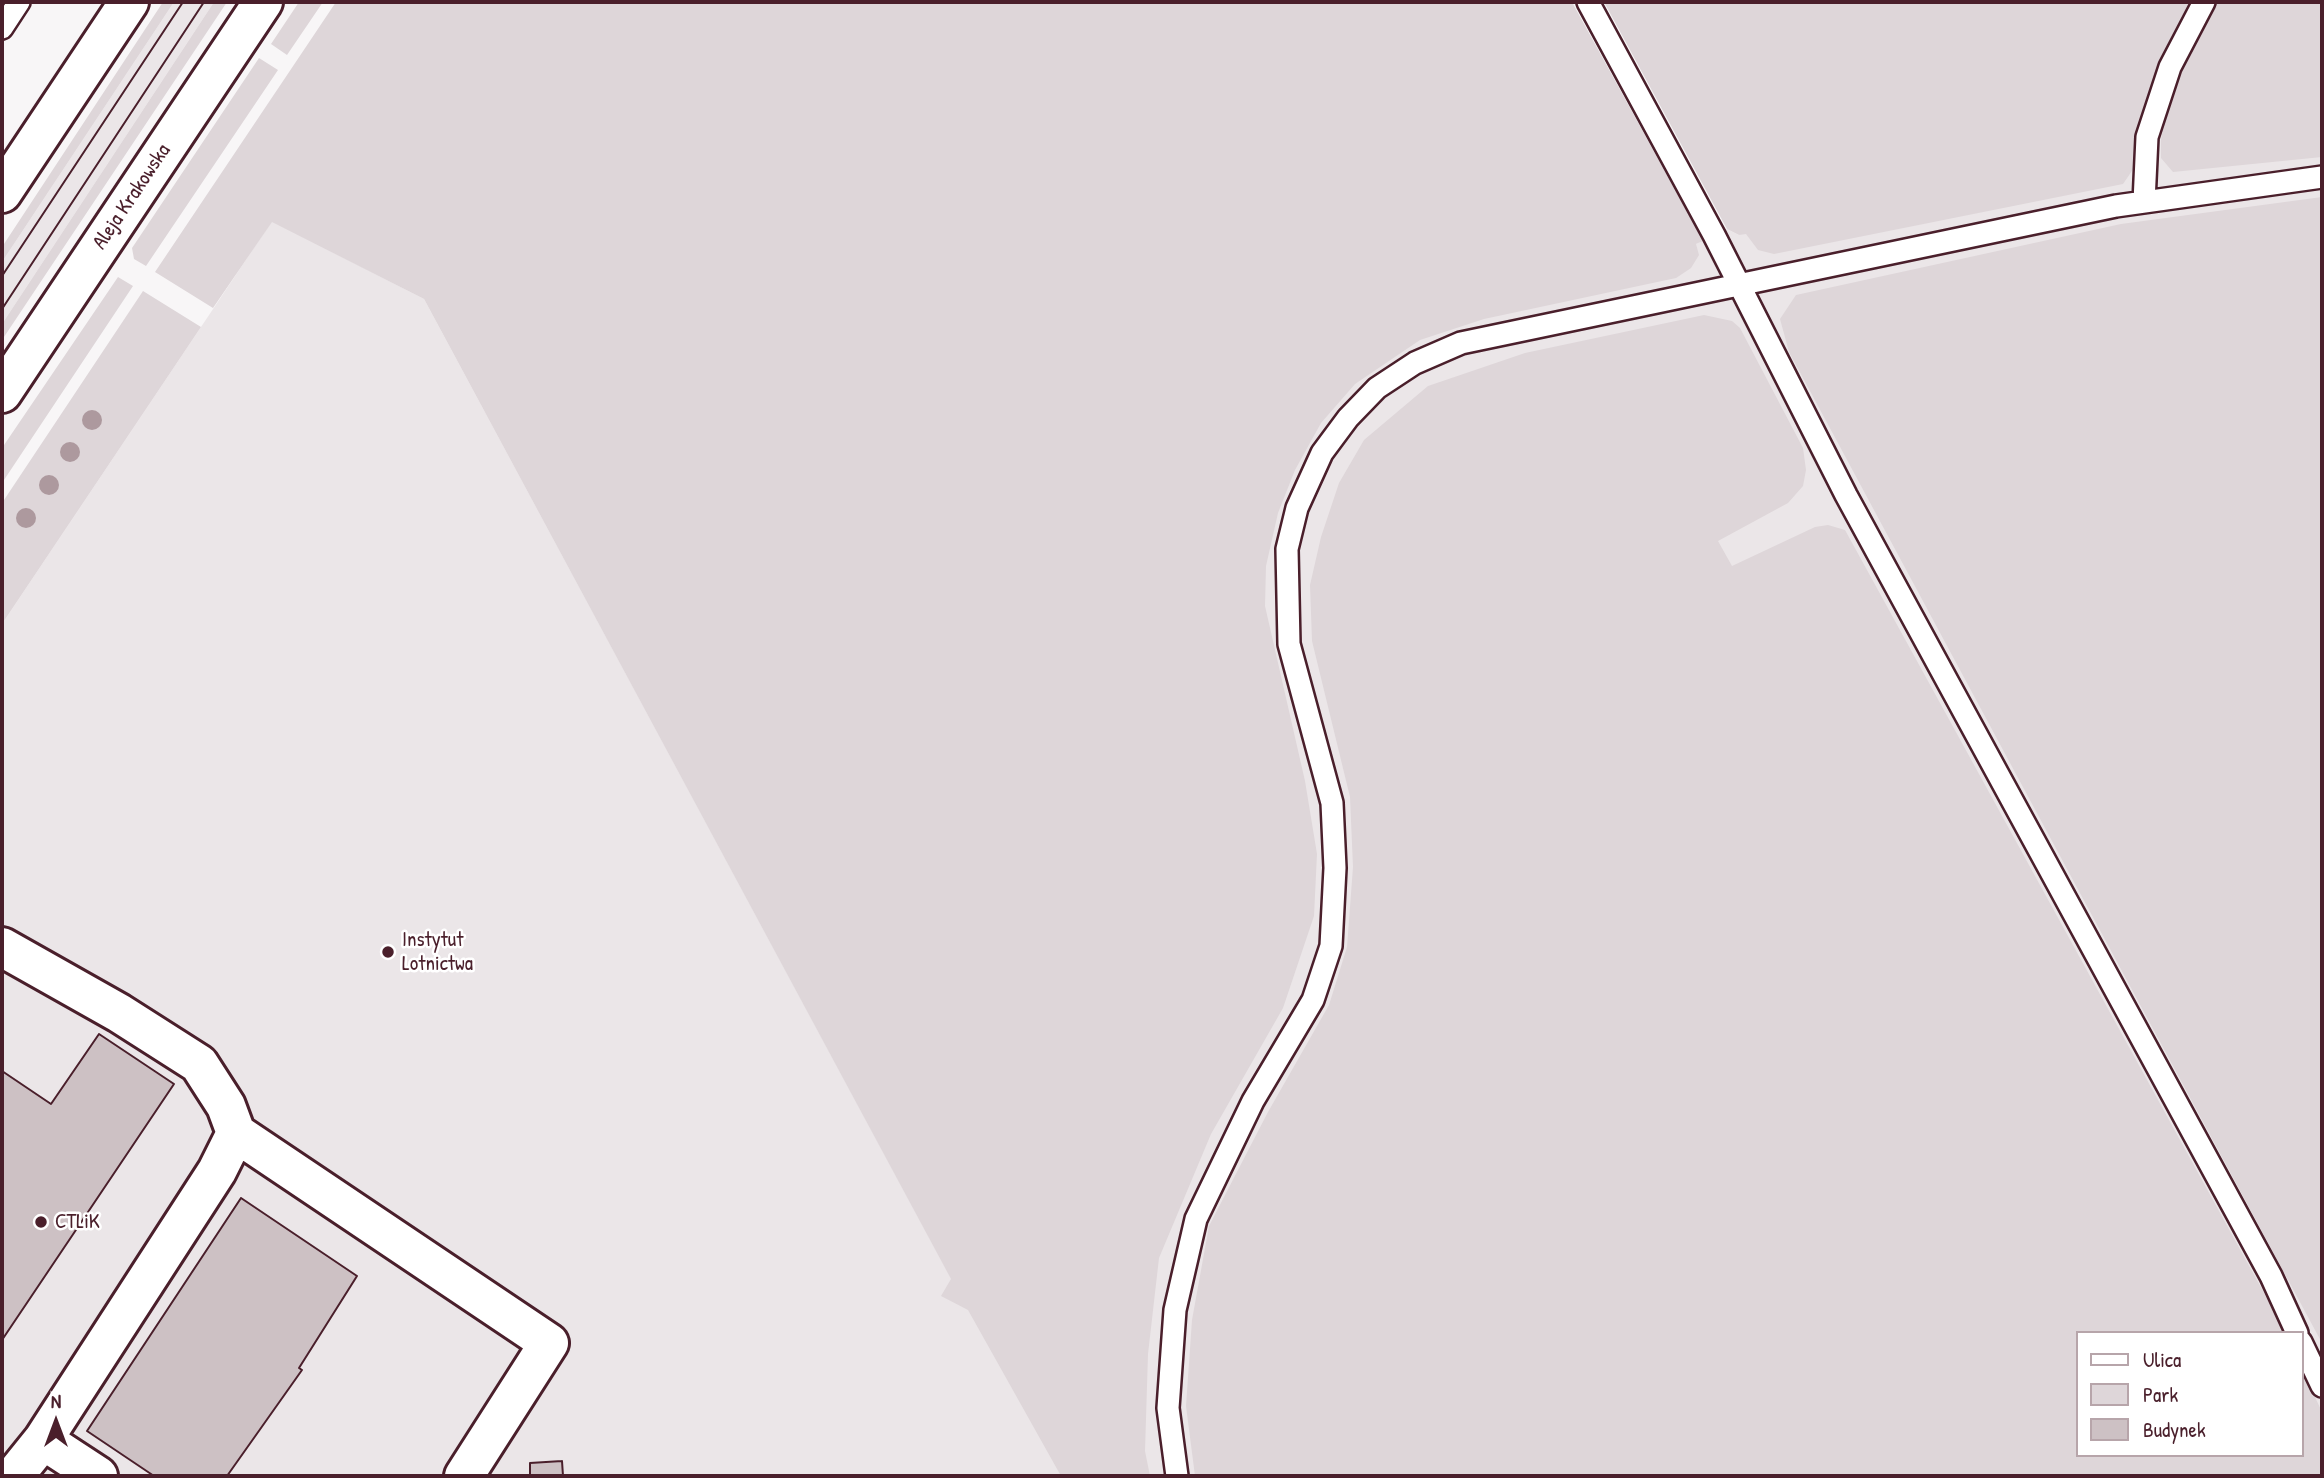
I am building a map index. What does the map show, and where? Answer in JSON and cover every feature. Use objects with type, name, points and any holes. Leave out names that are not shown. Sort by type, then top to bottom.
[{"type":"street","points":[[2,193],[129,2]]},
{"type":"street","name":"Aleja Krakowska","points":[[2,393],[263,2]]},
{"type":"street","points":[[2,947],[119,1013],[199,1065],[226,1106],[236,1133],[549,1343],[464,1476]]},
{"type":"street","points":[[11,1471],[43,1440],[218,1171],[236,1133]]},
{"type":"street","points":[[43,1440],[98,1476]]},
{"type":"lane","points":[[2,28],[19,2]]},
{"type":"lane","points":[[1588,2],[1740,285],[1846,495],[2264,1264],[2296,1331]]},
{"type":"lane","points":[[2144,202],[2147,137],[2170,67],[2204,2]]},
{"type":"lane","points":[[1177,1476],[1168,1408],[1175,1310],[1196,1219],[1253,1101],[1313,1000],[1331,946],[1335,868],[1332,803],[1289,644],[1287,549],[1297,508],[1322,453],[1348,418],[1377,388],[1415,363],[1461,343],[2144,202],[2322,177]]},
{"type":"lane","points":[[2303,1346],[2322,1386]]},
{"type":"shaded area","points":[[174,2],[214,2],[2,324],[2,262]]},
{"type":"shaded area","points":[[2164,2],[2322,2],[2322,1476],[2,1476],[2,624],[272,221],[424,299],[951,1278],[1261,503],[1384,307],[1696,244],[1727,229],[1739,235]]},
{"type":"green space","points":[[163,2],[174,2],[2,262],[2,247]]},
{"type":"green space","points":[[214,2],[227,2],[2,340],[2,324]]},
{"type":"green space","points":[[299,2],[323,2],[287,55],[271,44]]},
{"type":"green space","points":[[336,2],[1572,2],[1703,241],[1696,244],[1699,255],[1691,268],[1676,278],[1484,319],[1420,340],[1355,384],[1321,423],[1295,470],[1278,513],[1266,566],[1265,606],[1305,781],[1317,854],[1314,916],[1283,1008],[1211,1134],[1159,1258],[1148,1354],[1145,1451],[1150,1476],[1061,1476],[968,1310],[941,1296],[951,1279],[424,299],[272,222],[213,308],[155,272]]},
{"type":"green space","points":[[1604,2],[2191,2],[2158,67],[2136,165],[2123,184],[1774,254],[1758,250],[1746,234],[1739,235],[1727,229]]},
{"type":"green space","points":[[2214,2],[2322,2],[2322,157],[2173,172],[2161,158],[2161,139],[2168,108],[2187,53]]},
{"type":"green space","points":[[259,58],[278,70],[146,266],[134,259],[132,248]]},
{"type":"green space","points":[[2322,197],[2322,1343],[1789,352],[1780,319],[1796,295],[2121,224]]},
{"type":"green space","points":[[118,277],[133,286],[2,483],[2,448]]},
{"type":"green space","points":[[143,291],[201,327],[2,624],[2,503]]},
{"type":"green space","points":[[1704,315],[1732,321],[1740,328],[1803,448],[1806,470],[1803,486],[1788,503],[1718,541],[1732,566],[1815,527],[1828,525],[1845,530],[2285,1331],[2076,1331],[2076,1457],[2303,1457],[2303,1371],[2322,1412],[2322,1476],[1195,1476],[1186,1406],[1192,1320],[1209,1226],[1268,1112],[1329,1005],[1347,947],[1353,867],[1350,797],[1312,641],[1310,585],[1321,537],[1339,483],[1364,440],[1428,386],[1525,353]]},
{"type":"building","name":"CTLiK","points":[[99,1034],[174,1084],[2,1340],[2,1071],[51,1104]]},
{"type":"building","points":[[241,1198],[357,1276],[299,1368],[302,1370],[227,1476],[154,1476],[87,1431]]},
{"type":"building","points":[[562,1461],[563,1476],[530,1476],[530,1463]]},
{"type":"tram line","points":[[2,276],[183,2]]},
{"type":"tram line","points":[[2,309],[204,2]]},
{"type":"place","name":"Instytut Lotnictwa","points":[[388,952]]},
{"type":"place","name":"CTLiK","points":[[41,1222]]}]
